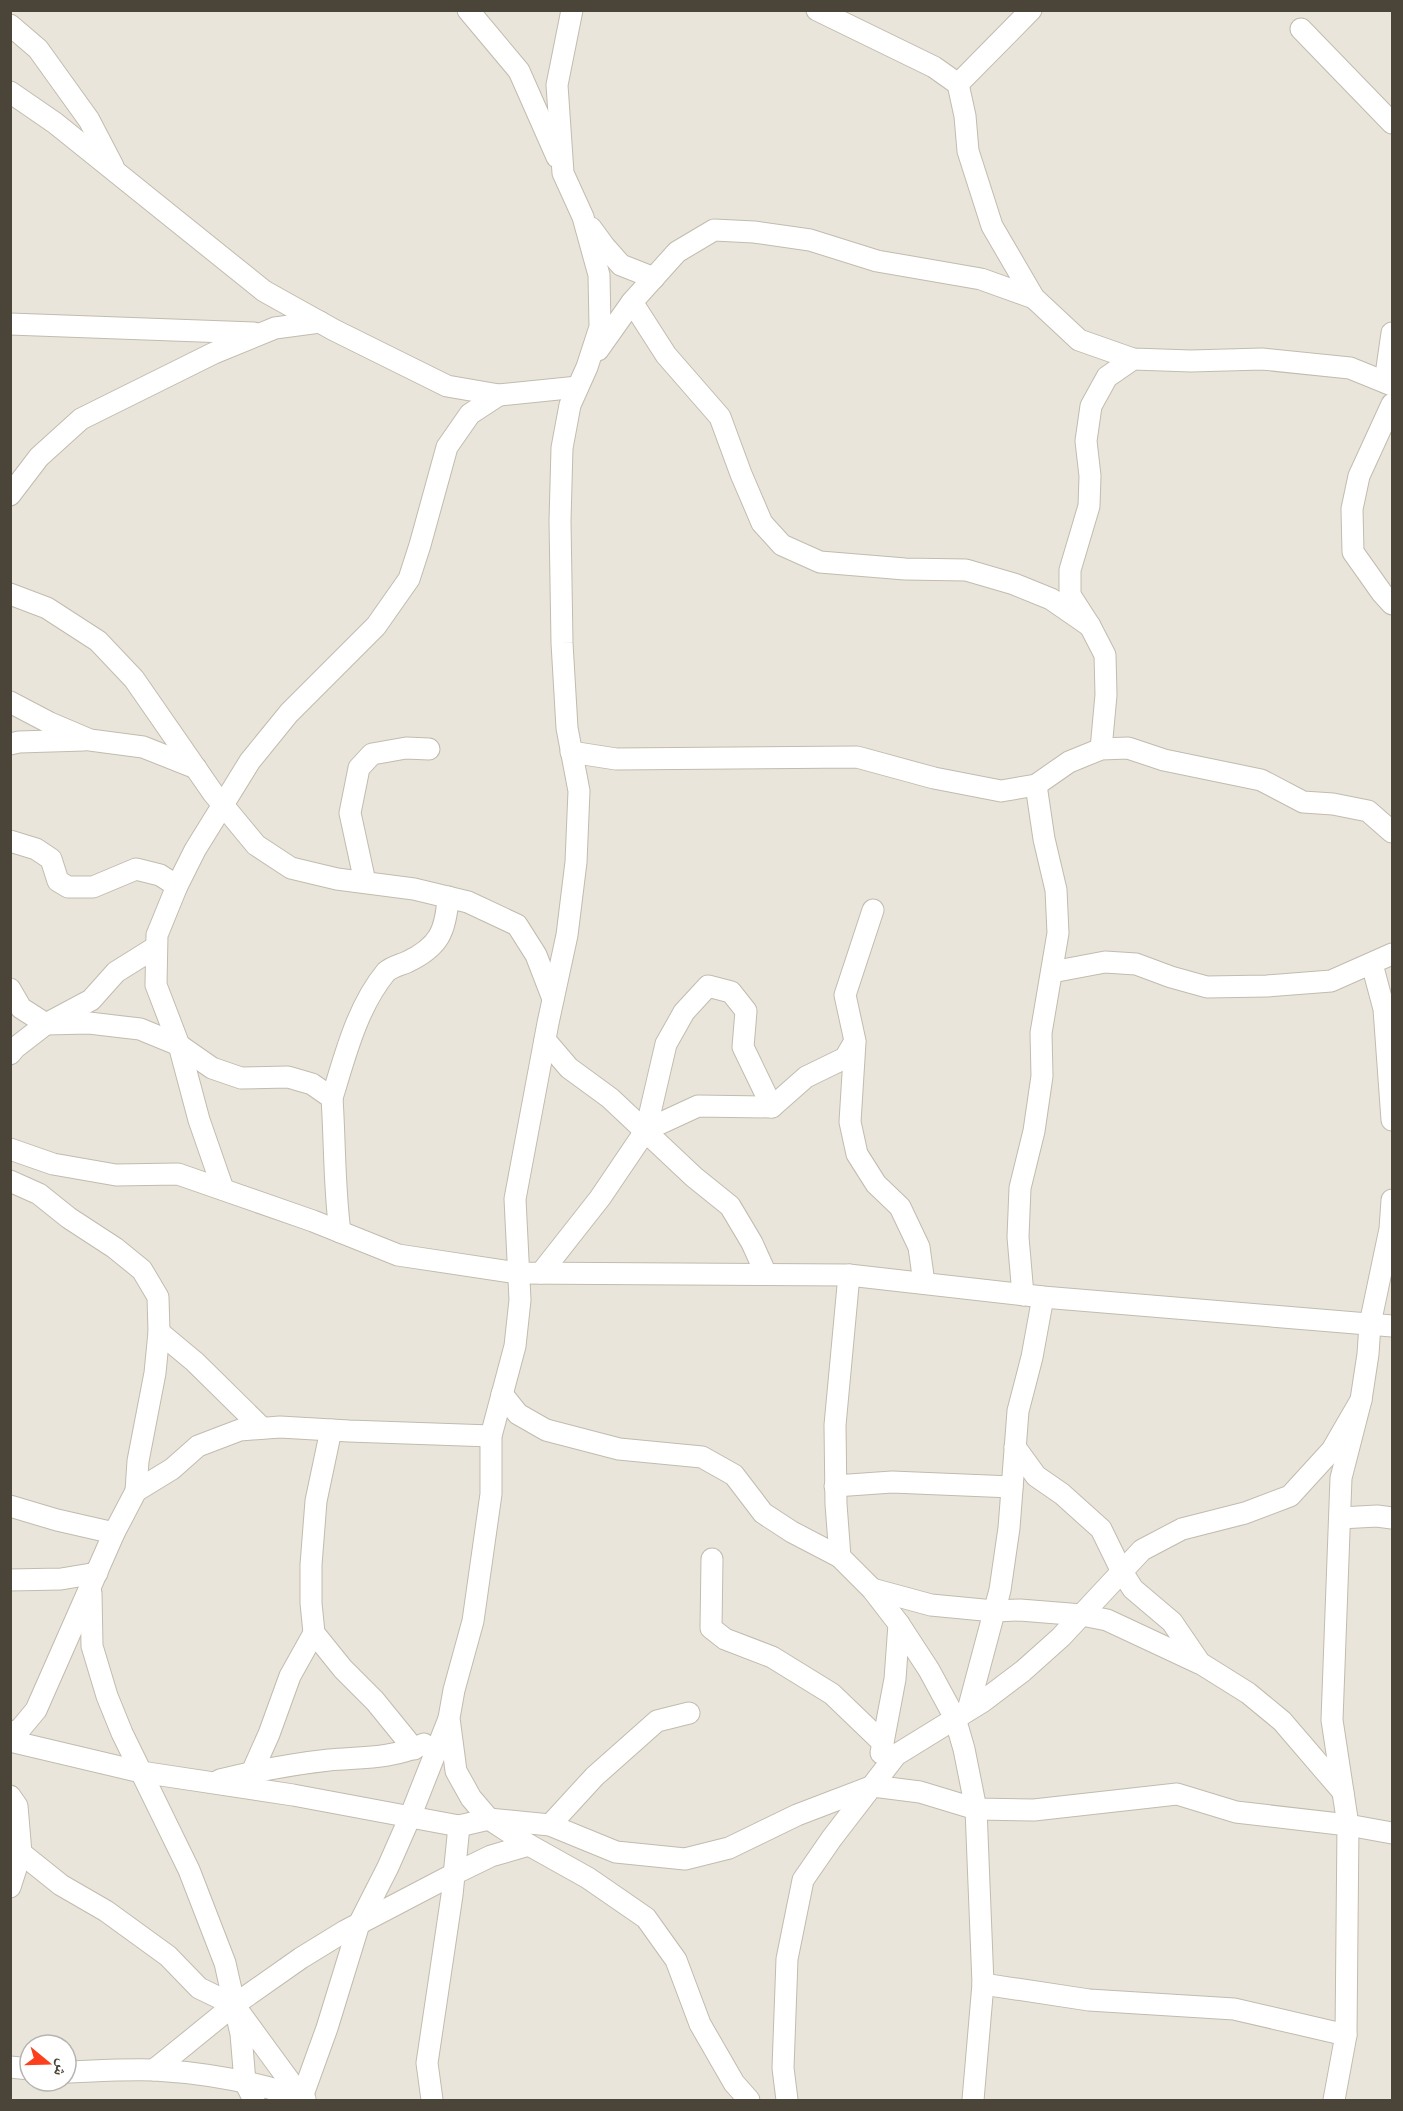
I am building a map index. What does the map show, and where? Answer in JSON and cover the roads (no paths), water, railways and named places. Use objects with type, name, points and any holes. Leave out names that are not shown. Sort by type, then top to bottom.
[{"type":"street","points":[[304,2100],[359,1924],[410,1817],[449,1718],[454,1690],[473,1621],[491,1494],[491,1436],[515,1346],[520,1300],[514,1199],[567,935],[576,862],[579,791],[567,728],[562,643],[562,448],[570,405],[587,367],[600,327],[599,275],[583,217],[519,71],[468,10]]},
{"type":"street","points":[[563,172],[557,86],[572,10]]},
{"type":"street","points":[[817,10],[934,67],[958,84],[965,116],[968,151],[992,226],[1034,298],[1079,340],[1133,359],[1191,361],[1262,359],[1350,368],[1389,383],[1392,333]]},
{"type":"street","points":[[958,84],[1031,10]]},
{"type":"street","points":[[10,25],[38,49],[83,111],[116,172]]},
{"type":"street","points":[[1301,29],[1392,123]]},
{"type":"street","points":[[10,92],[55,123],[264,291],[320,322],[447,386],[499,395],[578,387]]},
{"type":"street","points":[[583,217],[621,265],[654,278]]},
{"type":"street","points":[[587,367],[632,302],[677,252],[714,230],[754,232],[810,240],[877,261],[981,279],[1034,298]]},
{"type":"street","points":[[632,302],[666,355],[720,417],[762,523],[782,545],[820,562],[905,569],[966,570],[1014,584],[1051,599],[1090,626]]},
{"type":"street","points":[[10,495],[39,457],[81,419],[214,353],[275,328],[320,322]]},
{"type":"street","points":[[10,324],[263,333]]},
{"type":"street","points":[[1101,749],[1106,695],[1105,655],[1070,595],[1070,570],[1089,506],[1090,476],[1086,441],[1091,406],[1107,377],[1133,359]]},
{"type":"street","points":[[223,1189],[199,1120],[179,1045],[156,985],[157,935],[177,886],[222,804],[250,761],[282,721],[376,626],[409,579],[447,447],[470,414],[499,395]]},
{"type":"street","points":[[1392,404],[1359,476],[1352,509],[1353,552],[1392,604]]},
{"type":"street","points":[[10,594],[47,608],[98,641],[134,679],[222,804],[256,845],[291,868],[337,879],[414,889],[468,902],[517,926],[536,955],[553,999]]},
{"type":"street","points":[[10,702],[50,723],[90,740]]},
{"type":"street","points":[[10,744],[90,740],[143,747],[196,768]]},
{"type":"street","points":[[365,882],[350,813],[359,768],[372,754],[406,748],[429,749]]},
{"type":"street","points":[[571,752],[616,759],[857,757],[934,778],[1001,791],[1036,785],[1069,762],[1101,749],[1128,748],[1164,760],[1261,780],[1303,802],[1334,804],[1368,811],[1392,832]]},
{"type":"street","points":[[973,2100],[983,1983],[976,1809],[964,1749],[961,1714],[1000,1590],[1009,1528],[1018,1411],[1032,1357],[1033,1296],[1018,1237],[1020,1188],[1034,1131],[1042,1076],[1041,1033],[1058,933],[1056,890],[1044,838],[1036,785]]},
{"type":"street","points":[[10,841],[36,849],[51,859],[58,881],[68,887],[93,887],[136,869],[160,875],[177,886]]},
{"type":"street","points":[[339,1232],[335,1195],[332,1098],[367,1000],[388,970],[428,951],[440,937],[447,915],[448,897]]},
{"type":"street","points":[[873,910],[846,995],[855,1041],[850,1122],[857,1154],[876,1184],[900,1207],[919,1248],[924,1283]]},
{"type":"street","points":[[10,1054],[46,1024],[91,1000],[116,972],[156,947]]},
{"type":"street","points":[[1052,972],[1106,962],[1136,964],[1208,987],[1255,986],[1331,981],[1392,954]]},
{"type":"street","points":[[1372,964],[1384,1009],[1392,1120]]},
{"type":"street","points":[[541,1274],[600,1198],[646,1130],[666,1044],[684,1012],[708,986],[731,992],[746,1011],[743,1047],[772,1107]]},
{"type":"street","points":[[10,989],[21,1008],[46,1024],[89,1023],[140,1029],[179,1045],[212,1068],[241,1078],[288,1077],[312,1084],[332,1098]]},
{"type":"street","points":[[545,1040],[569,1068],[610,1098],[694,1177],[730,1206],[752,1243],[766,1274]]},
{"type":"street","points":[[646,1130],[698,1106],[772,1107],[806,1077],[845,1058],[855,1041]]},
{"type":"street","points":[[10,1149],[53,1164],[116,1175],[178,1174],[398,1255],[517,1273],[849,1275],[1033,1296],[1392,1326]]},
{"type":"street","points":[[14,1186],[88,1170]]},
{"type":"street","points":[[10,1735],[21,1728],[36,1710],[114,1533],[136,1491],[138,1461],[155,1373],[159,1332],[158,1297],[142,1270],[116,1248],[69,1218],[39,1194],[14,1186]]},
{"type":"street","points":[[1334,2100],[1346,2035],[1348,1825],[1332,1720],[1341,1479],[1361,1400],[1370,1324],[1390,1229],[1392,1200]]},
{"type":"street","points":[[840,1557],[835,1486],[835,1425],[849,1275]]},
{"type":"street","points":[[159,1332],[195,1362],[262,1428]]},
{"type":"street","points":[[502,1394],[518,1414],[546,1430],[619,1449],[702,1457],[734,1475],[763,1513],[792,1532],[840,1557],[872,1589],[961,1714]]},
{"type":"street","points":[[787,2100],[783,2068],[787,1959],[803,1880],[832,1838],[896,1755],[1023,1671],[1062,1637],[1142,1550],[1182,1529],[1245,1513],[1290,1496],[1332,1450],[1361,1400]]},
{"type":"street","points":[[136,1491],[172,1469],[198,1446],[240,1430],[280,1427],[491,1436]]},
{"type":"street","points":[[252,1772],[269,1734],[290,1676],[314,1633],[311,1565],[316,1501],[331,1430]]},
{"type":"street","points":[[1015,1446],[1036,1476],[1062,1494],[1101,1529],[1122,1572],[1133,1588],[1172,1622],[1200,1663]]},
{"type":"street","points":[[835,1486],[892,1482],[1012,1487]]},
{"type":"street","points":[[10,1506],[114,1533]]},
{"type":"street","points":[[1340,1518],[1377,1516],[1392,1518]]},
{"type":"street","points":[[712,1559],[711,1628],[725,1639],[772,1657],[832,1694],[883,1743]]},
{"type":"street","points":[[10,1580],[93,1580]]},
{"type":"street","points":[[93,1580],[92,1646],[107,1696],[189,1870],[225,1963],[241,2034],[249,2091]]},
{"type":"street","points":[[872,1589],[931,1605],[994,1611],[1020,1610],[1082,1615],[1107,1620],[1200,1663],[1248,1693],[1282,1721],[1343,1792]]},
{"type":"street","points":[[873,1786],[895,1679],[899,1624]]},
{"type":"street","points":[[314,1633],[343,1669],[375,1701],[414,1749]]},
{"type":"street","points":[[550,1825],[595,1776],[657,1721],[689,1713]]},
{"type":"street","points":[[210,1783],[252,1772],[329,1760],[377,1758],[405,1753],[426,1743],[449,1718]]},
{"type":"street","points":[[449,1718],[456,1771],[471,1798],[489,1819],[529,1845],[588,1878],[646,1918],[676,1960],[700,2024],[734,2083],[749,2100]]},
{"type":"street","points":[[10,1742],[141,1772],[293,1795],[459,1826],[489,1819],[550,1825],[616,1852],[685,1859],[729,1848],[797,1815],[873,1786],[920,1792],[976,1809],[1034,1810],[1177,1794],[1236,1812],[1348,1825],[1392,1833]]},
{"type":"street","points":[[10,1796],[17,1806],[21,1852],[10,1887]]},
{"type":"street","points":[[432,2100],[427,2062],[459,1826]]},
{"type":"street","points":[[154,2070],[234,2005],[301,1958],[359,1924],[454,1874],[492,1856],[529,1845]]},
{"type":"street","points":[[21,1852],[61,1885],[106,1911],[168,1956],[199,1988],[234,2005],[304,2100]]},
{"type":"street","points":[[983,1983],[1089,2000],[1234,2009],[1346,2035]]},
{"type":"street","points":[[78,2072],[154,2070],[220,2077],[249,2091],[273,2087],[304,2100]]}]
